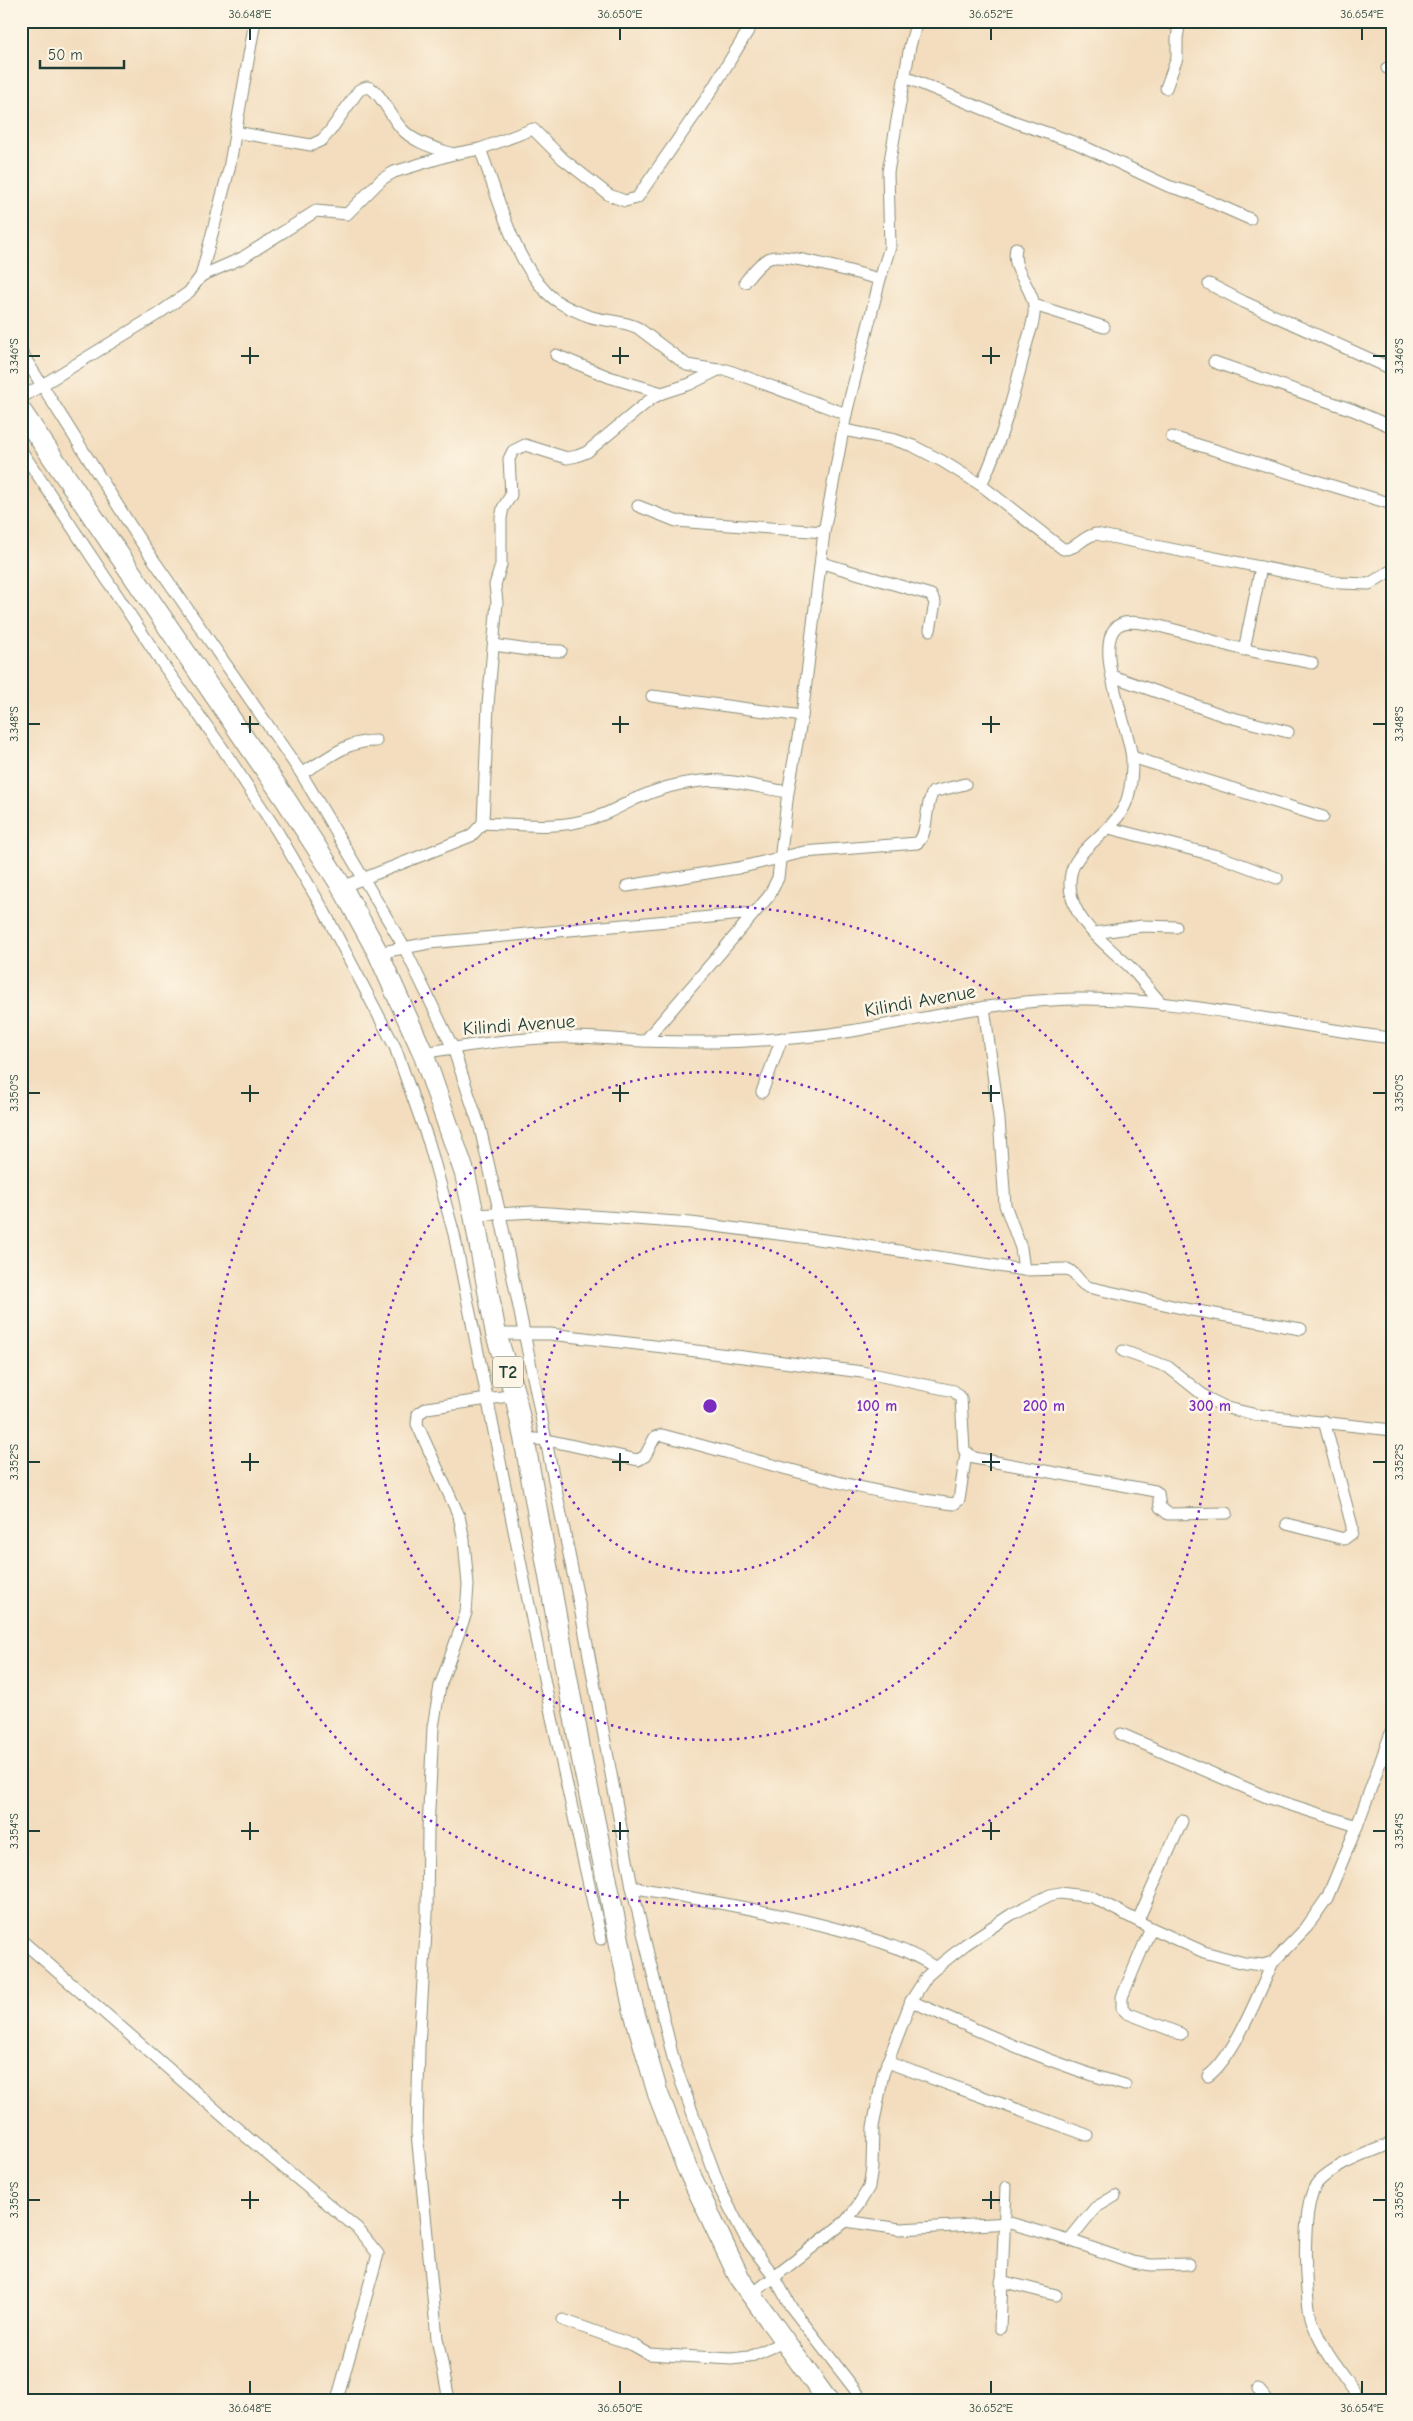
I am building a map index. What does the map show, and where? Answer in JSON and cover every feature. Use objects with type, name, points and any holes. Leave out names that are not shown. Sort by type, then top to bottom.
[{"type":"highway","name":"T2","points":[[21,411],[271,778],[342,886],[378,953],[423,1053],[465,1174],[496,1334],[515,1395],[573,1715],[633,2008],[658,2094],[687,2168],[740,2280],[826,2400]]},
{"type":"street","points":[[21,398],[158,314],[189,292],[201,276],[225,186],[255,21]]},
{"type":"street","points":[[201,276],[242,258],[316,211],[347,214],[382,179],[394,172],[453,154],[480,149],[534,129],[563,159],[610,195],[626,201],[637,198],[702,104],[754,21]]},
{"type":"street","points":[[645,1041],[769,896],[778,878],[788,792],[802,716],[822,563],[824,532],[846,414],[880,279],[890,247],[888,172],[917,21]]},
{"type":"street","points":[[1164,21],[1179,24],[1177,58],[1166,88]]},
{"type":"street","points":[[905,77],[1015,122],[1076,143],[1149,178],[1250,219]]},
{"type":"street","points":[[236,132],[310,145],[322,140],[360,90],[368,87],[376,91],[393,118],[407,134],[432,147],[453,154]]},
{"type":"street","points":[[480,149],[517,247],[533,275],[548,294],[559,302],[585,316],[631,324],[687,365],[743,375],[846,414]]},
{"type":"street","points":[[980,485],[1011,408],[1033,320],[1034,305],[1024,279],[1015,264],[1016,248]]},
{"type":"street","points":[[745,282],[757,267],[770,258],[788,257],[880,279]]},
{"type":"street","points":[[1209,284],[1244,302],[1392,369]]},
{"type":"street","points":[[1034,305],[1104,327]]},
{"type":"street","points":[[21,352],[136,536],[301,774],[404,947],[453,1048],[480,1128],[500,1214],[547,1440],[632,1887],[674,2062],[721,2191],[746,2238],[774,2276],[791,2308],[863,2400]]},
{"type":"street","points":[[556,355],[610,377],[662,393]]},
{"type":"street","points":[[1214,362],[1353,410],[1392,427]]},
{"type":"street","points":[[342,886],[465,839],[478,831],[483,823],[488,704],[497,602],[495,585],[501,565],[503,508],[511,495],[509,459],[513,451],[518,446],[525,445],[566,458],[582,454],[662,393],[690,384],[718,370]]},
{"type":"street","points":[[844,430],[913,446],[942,461],[980,485],[1063,549],[1072,548],[1091,535],[1096,534],[1302,576],[1356,584],[1369,584],[1392,570]]},
{"type":"street","points":[[1172,437],[1392,504]]},
{"type":"street","points":[[21,450],[158,658],[277,831],[323,909],[381,1017],[405,1072],[440,1182],[469,1300],[487,1401],[554,1727],[601,1939]]},
{"type":"street","points":[[638,506],[676,521],[824,532]]},
{"type":"street","points":[[822,563],[932,595],[935,603],[930,630]]},
{"type":"street","points":[[1244,650],[1261,567]]},
{"type":"street","points":[[1162,1004],[1095,933],[1078,911],[1072,898],[1071,883],[1079,855],[1109,828],[1121,813],[1127,799],[1132,757],[1116,701],[1112,676],[1110,638],[1114,627],[1123,623],[1154,624],[1244,650],[1312,663]]},
{"type":"street","points":[[494,645],[528,650],[561,651]]},
{"type":"street","points":[[1112,676],[1225,716],[1288,732]]},
{"type":"street","points":[[652,696],[802,716]]},
{"type":"street","points":[[301,774],[327,759],[344,746],[360,741],[376,741]]},
{"type":"street","points":[[1132,757],[1323,817]]},
{"type":"street","points":[[483,823],[544,824],[580,822],[615,811],[635,799],[655,791],[702,781],[727,782],[788,792]]},
{"type":"street","points":[[627,886],[780,859],[804,852],[917,843],[922,838],[928,803],[932,792],[965,784]]},
{"type":"street","points":[[1109,828],[1221,857],[1277,878]]},
{"type":"street","points":[[378,953],[429,943],[754,912]]},
{"type":"street","points":[[1095,933],[1142,926],[1176,926]]},
{"type":"street","name":"Kilindi Avenue","points":[[423,1053],[491,1041],[567,1037],[645,1041],[729,1042],[782,1038],[863,1030],[984,1007],[1034,1000],[1079,999],[1162,1004],[1332,1031],[1392,1038]]},
{"type":"street","points":[[984,1007],[998,1120],[1005,1205],[1021,1248],[1024,1270]]},
{"type":"street","points":[[762,1092],[782,1038]]},
{"type":"street","points":[[474,1215],[535,1212],[691,1222],[1024,1270],[1067,1269],[1072,1271],[1082,1285],[1088,1287],[1215,1314],[1301,1329]]},
{"type":"street","points":[[496,1334],[525,1333],[615,1341],[862,1372],[954,1391],[961,1398],[962,1443],[966,1454],[959,1500],[954,1504],[841,1484],[765,1461],[662,1435],[655,1437],[645,1456],[638,1460],[547,1440],[524,1438]]},
{"type":"street","points":[[1122,1352],[1168,1367],[1207,1398],[1226,1408],[1257,1414],[1392,1430]]},
{"type":"street","points":[[449,2400],[437,2338],[428,2253],[417,2133],[418,2085],[427,1915],[428,1830],[433,1726],[440,1686],[466,1613],[468,1585],[464,1540],[459,1516],[430,1451],[420,1434],[416,1419],[418,1414],[424,1409],[487,1401],[515,1395]]},
{"type":"street","points":[[1286,1524],[1344,1539],[1352,1533],[1352,1526],[1324,1421]]},
{"type":"street","points":[[966,1454],[974,1458],[1155,1491],[1158,1493],[1160,1507],[1168,1514],[1227,1513]]},
{"type":"street","points":[[1208,2076],[1223,2061],[1234,2042],[1273,1962],[1306,1928],[1322,1907],[1357,1826],[1392,1730]]},
{"type":"street","points":[[1121,1734],[1269,1798],[1357,1826]]},
{"type":"street","points":[[1138,1920],[1182,1821]]},
{"type":"street","points":[[632,1887],[789,1916],[895,1946],[915,1954],[936,1968]]},
{"type":"street","points":[[751,2295],[855,2212],[869,2187],[875,2116],[880,2083],[911,2001],[927,1976],[936,1968],[966,1944],[1012,1914],[1054,1894],[1084,1895],[1204,1952],[1235,1962],[1263,1965],[1273,1962]]},
{"type":"street","points":[[1151,1928],[1122,1997],[1122,2008],[1127,2013],[1180,2034]]},
{"type":"street","points":[[21,1940],[248,2138],[357,2228],[378,2254],[337,2400]]},
{"type":"street","points":[[911,2001],[968,2027],[1069,2066],[1125,2085]]},
{"type":"street","points":[[887,2062],[1087,2135]]},
{"type":"street","points":[[1360,2400],[1327,2350],[1311,2317],[1307,2253],[1307,2205],[1313,2188],[1326,2175],[1352,2159],[1392,2143]]},
{"type":"street","points":[[1000,2328],[1006,2187]]},
{"type":"street","points":[[1069,2240],[1095,2208],[1115,2196]]},
{"type":"street","points":[[846,2221],[900,2228],[1006,2222],[1069,2240],[1132,2262],[1152,2265],[1189,2264]]},
{"type":"street","points":[[1002,2281],[1056,2295]]},
{"type":"street","points":[[563,2320],[639,2348],[649,2354],[731,2359],[749,2357],[784,2342]]},
{"type":"street","points":[[1258,2389],[1267,2400]]}]
